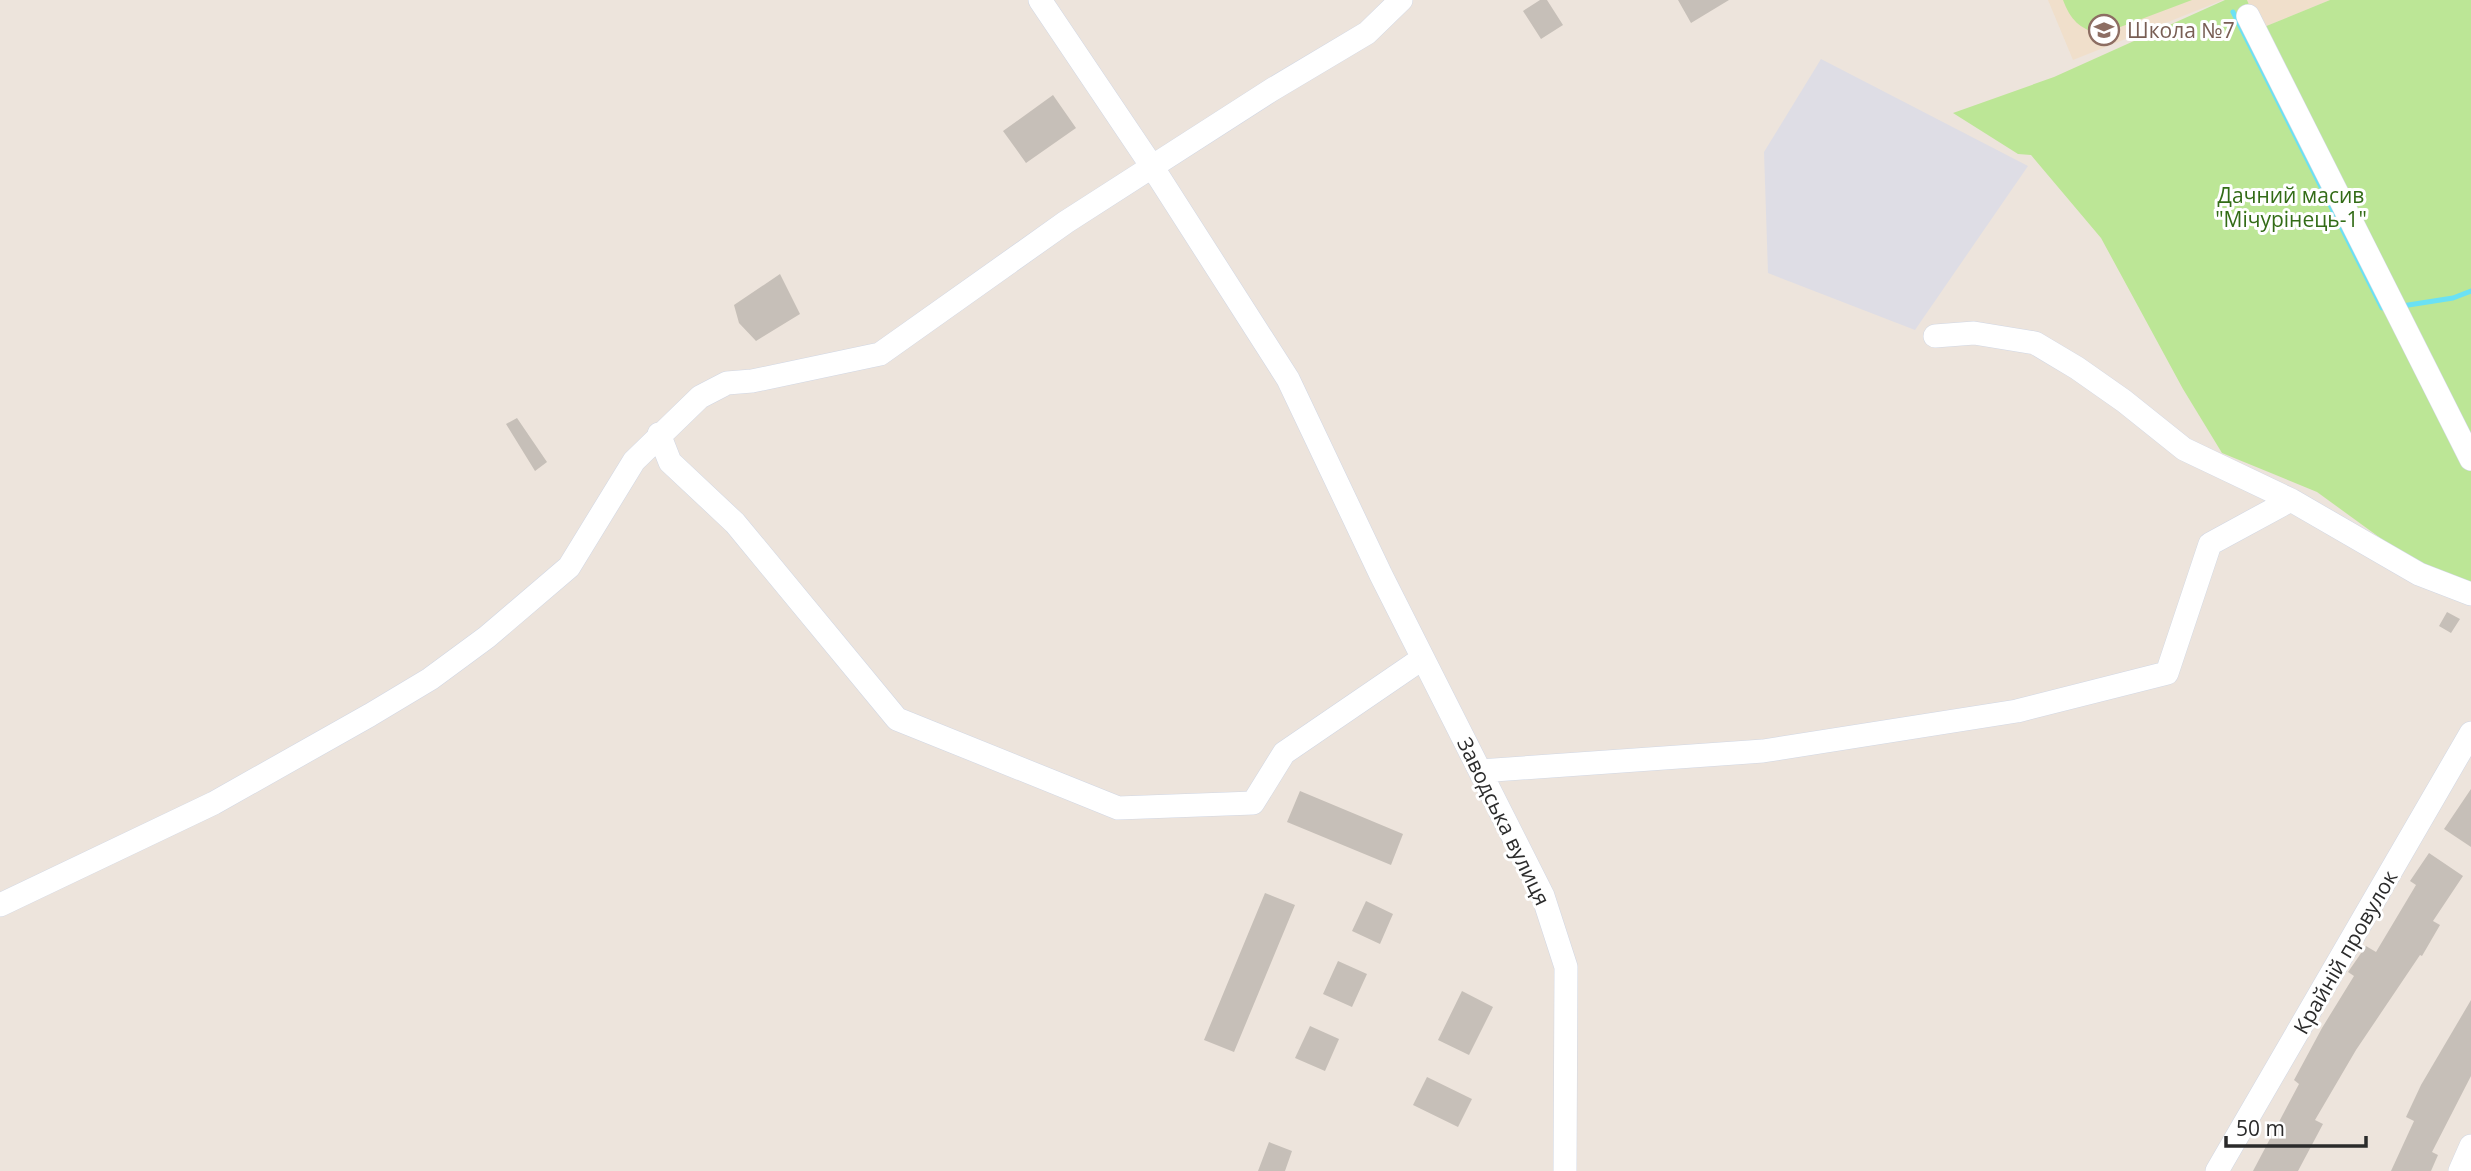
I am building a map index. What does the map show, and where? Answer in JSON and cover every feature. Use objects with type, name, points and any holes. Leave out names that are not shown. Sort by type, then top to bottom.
[{"type":"street","name":"Заводська вулиця","points":[[1040,0],[1153,168],[1288,379],[1420,652],[1543,896],[1566,967],[1564,1171]]},
{"type":"street","points":[[0,905],[214,803],[430,679],[487,638],[569,567],[634,461],[700,397],[727,383],[752,381],[880,354],[1066,222],[1273,89],[1367,33],[1401,0]]},
{"type":"street","points":[[2248,16],[2471,459]]},
{"type":"street","points":[[1935,336],[1974,333],[2035,343],[2115,394],[2184,449],[2291,500],[2419,574],[2471,594]]},
{"type":"street","points":[[659,434],[670,462],[735,523],[897,719],[1118,808],[1254,803],[1284,753],[1420,652]]},
{"type":"street","points":[[1480,771],[1763,751],[2017,710],[2166,673],[2210,544],[2291,500]]},
{"type":"street","name":"Крайній провулок","points":[[2217,1171],[2471,733]]},
{"type":"street","points":[[2460,1171],[2471,1146]]},
{"type":"shaded area","name":"Школа №7","points":[[2048,0],[2223,0],[2073,60]]},
{"type":"shaded area","name":"Школа №7","points":[[2247,0],[2330,0],[2259,29]]},
{"type":"shaded area","points":[[1821,59],[2028,166],[1915,330],[1768,273],[1764,152]]},
{"type":"green space","points":[[2063,0],[2192,0],[2099,35],[2076,22]]},
{"type":"green space","name":"Дачний масив \"Мічурінець-1\"","points":[[2225,0],[2247,0],[2259,29],[2330,0],[2471,0],[2471,585],[2405,556],[2317,492],[2222,453],[2183,389],[2101,238],[2031,155],[2018,154],[1953,113],[2054,77]]},
{"type":"building","points":[[1540,0],[1547,0],[1563,25],[1541,39],[1523,11]]},
{"type":"building","points":[[1678,0],[1729,0],[1691,23]]},
{"type":"building","points":[[1053,95],[1076,128],[1026,163],[1003,131]]},
{"type":"building","points":[[780,274],[800,314],[756,341],[739,323],[734,305]]},
{"type":"building","points":[[517,418],[547,462],[535,471],[506,424]]},
{"type":"building","points":[[2447,612],[2460,619],[2451,633],[2439,626]]},
{"type":"building","points":[[2471,789],[2471,847],[2444,829]]},
{"type":"building","points":[[1300,791],[1403,834],[1391,865],[1287,822]]},
{"type":"building","points":[[2429,853],[2463,876],[2433,921],[2440,925],[2422,956],[2420,955],[2356,1050],[2315,1120],[2323,1124],[2298,1171],[2253,1171],[2299,1084],[2294,1080],[2354,976],[2348,972],[2366,946],[2376,952],[2416,885],[2410,881]]},
{"type":"building","points":[[1265,893],[1295,905],[1234,1052],[1204,1040]]},
{"type":"building","points":[[1366,901],[1393,914],[1380,944],[1352,931]]},
{"type":"building","points":[[1338,961],[1367,974],[1352,1007],[1323,994]]},
{"type":"building","points":[[1462,991],[1493,1007],[1469,1055],[1438,1040]]},
{"type":"building","points":[[2471,1000],[2471,1076],[2432,1152],[2438,1155],[2431,1171],[2391,1171],[2414,1121],[2406,1117],[2421,1085]]},
{"type":"building","points":[[1310,1026],[1339,1039],[1325,1071],[1295,1058]]},
{"type":"building","points":[[1427,1077],[1472,1099],[1458,1127],[1413,1105]]},
{"type":"building","points":[[1269,1142],[1292,1151],[1285,1171],[1258,1171]]},
{"type":"waterway","points":[[2233,12],[2382,308]]},
{"type":"waterway","points":[[2402,306],[2453,298],[2471,291]]},
{"type":"place","name":"Школа №7","points":[[2104,30]]}]
